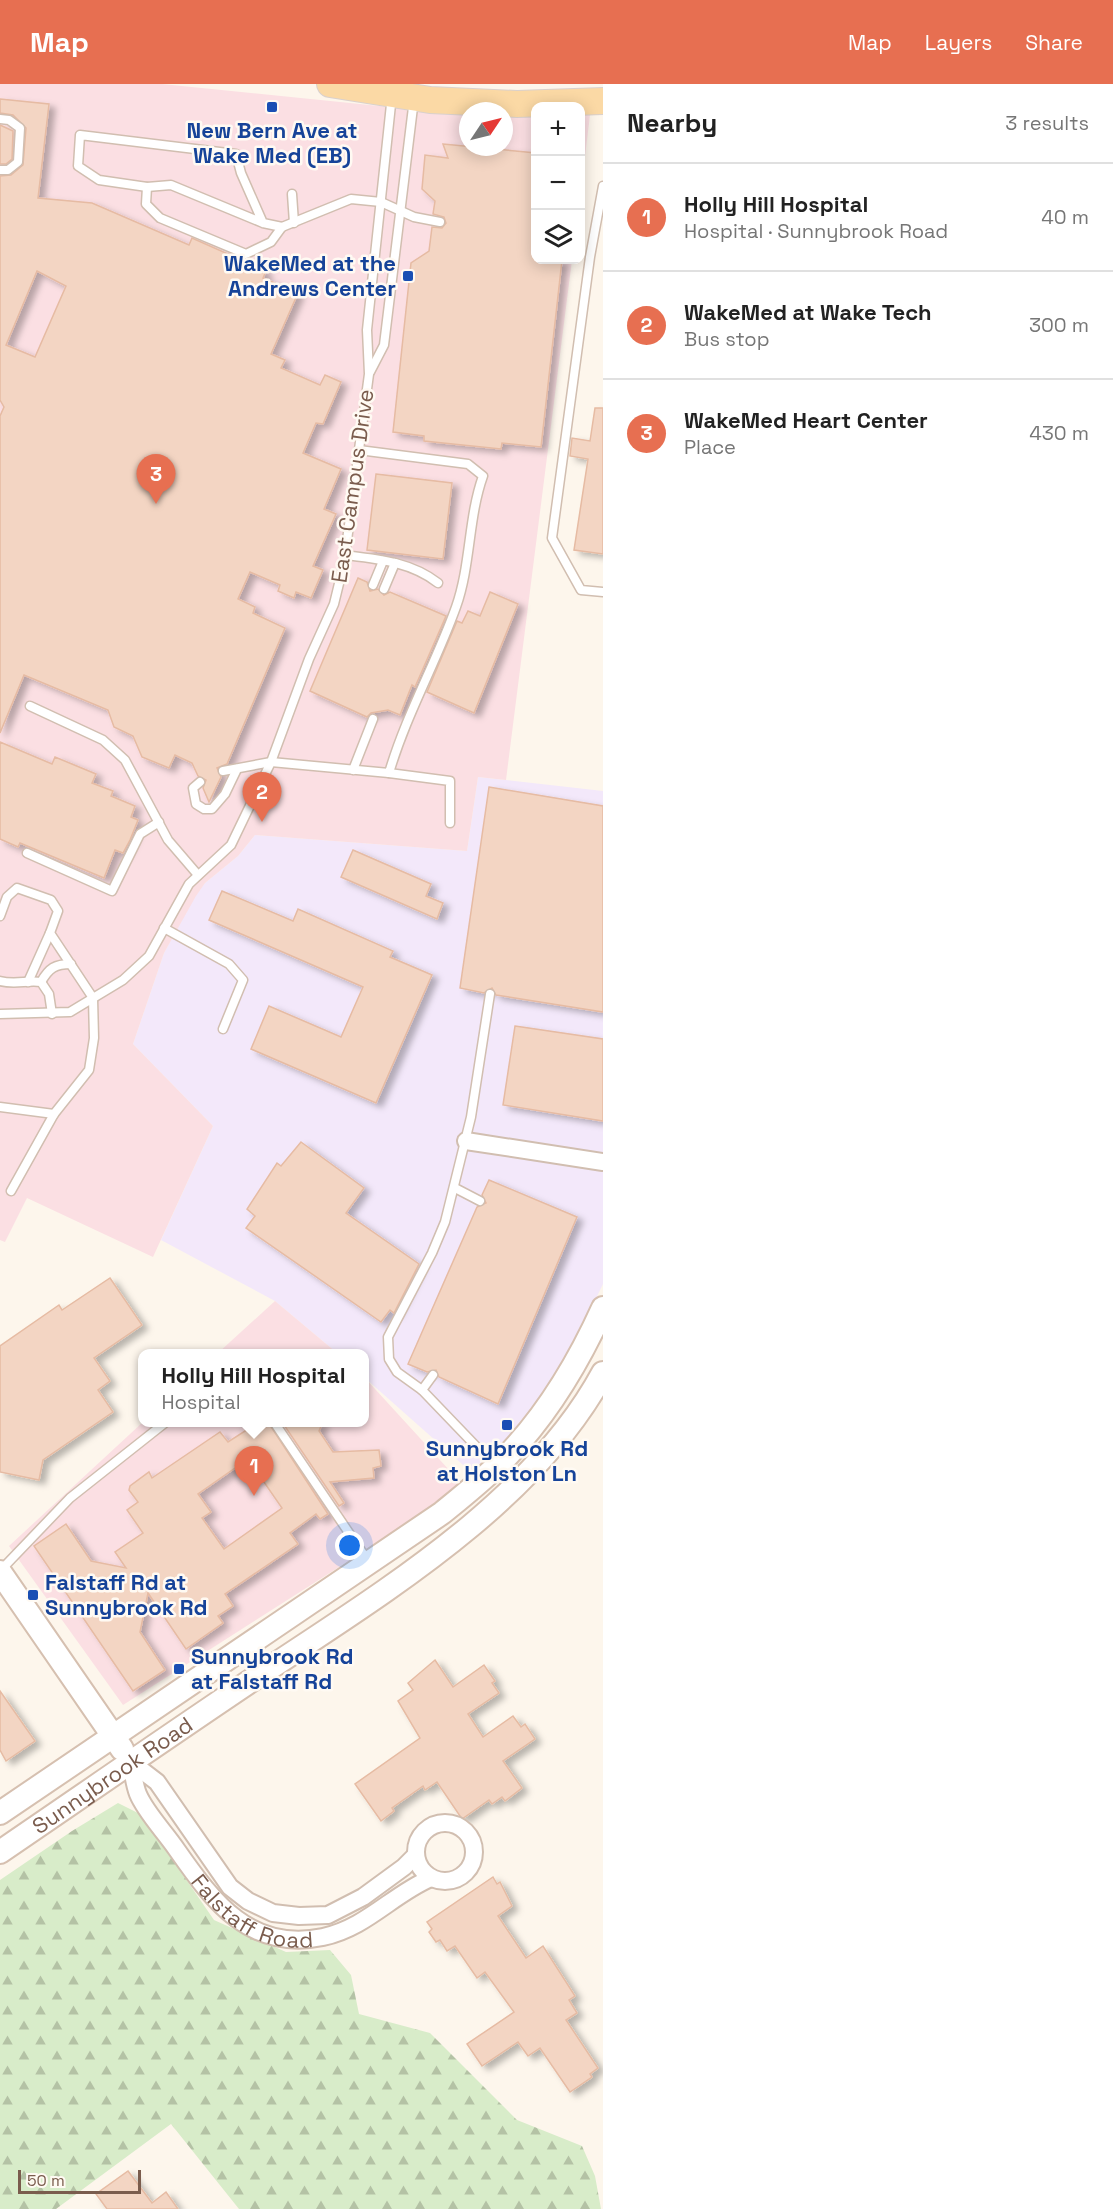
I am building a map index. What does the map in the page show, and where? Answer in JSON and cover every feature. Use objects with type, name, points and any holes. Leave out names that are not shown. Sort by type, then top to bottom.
[{"type":"main road","points":[[330,84],[517,104],[603,101]]},
{"type":"main road","name":"Sunnybrook Road","points":[[0,1813],[442,1513],[508,1455],[568,1375],[603,1308]]},
{"type":"main road","name":"Sunnybrook Road","points":[[0,1852],[336,1624],[491,1509],[523,1481],[557,1442],[603,1373]]},
{"type":"main road","name":"Falstaff Road","points":[[0,1572],[131,1762]]},
{"type":"street","points":[[466,1141],[603,1162]]},
{"type":"street","name":"Falstaff Road","points":[[131,1762],[157,1782],[230,1887],[248,1900],[273,1913],[299,1916],[328,1915],[363,1897],[404,1867],[416,1855],[421,1836],[436,1824],[457,1825],[471,1838],[473,1861],[464,1874],[448,1881],[431,1878],[416,1885],[359,1924],[324,1937],[292,1941],[260,1932],[231,1916],[205,1890],[138,1794],[131,1762]]},
{"type":"street","points":[[416,1855],[423,1872],[431,1878]]},
{"type":"lane","name":"East Campus Drive","points":[[0,1014],[70,1012],[123,980],[149,956],[189,884],[231,845],[272,762],[309,659],[334,604],[345,555],[369,374],[367,330],[381,202],[402,90]]},
{"type":"lane","name":"East Campus Drive","points":[[369,374],[384,345],[401,212],[402,90]]},
{"type":"lane","points":[[0,119],[9,120],[20,128],[18,162],[8,170],[0,170]]},
{"type":"lane","points":[[263,223],[241,173],[236,154],[80,135],[78,166],[99,180],[147,187],[171,185],[263,223],[282,227],[351,199],[381,202],[401,212],[440,222]]},
{"type":"lane","points":[[603,186],[601,211],[590,257],[552,538],[581,590],[603,592]]},
{"type":"lane","points":[[147,187],[146,204],[160,218],[246,254],[271,242],[282,227]]},
{"type":"lane","points":[[292,194],[294,223]]},
{"type":"lane","points":[[359,450],[468,464],[483,476],[476,496],[457,605],[398,741],[389,773]]},
{"type":"lane","points":[[345,555],[395,563],[425,573],[438,583]]},
{"type":"lane","points":[[373,585],[383,561]]},
{"type":"lane","points":[[384,589],[395,563]]},
{"type":"lane","points":[[30,706],[103,740],[125,760],[168,840],[198,875]]},
{"type":"lane","points":[[353,770],[373,719]]},
{"type":"lane","points":[[223,771],[272,762],[450,780],[450,823]]},
{"type":"lane","points":[[200,782],[193,788],[196,804],[204,809],[212,809],[225,795],[237,769]]},
{"type":"lane","points":[[27,853],[112,891],[140,834],[159,822]]},
{"type":"lane","points":[[0,916],[7,897],[17,888],[51,900],[58,911],[28,982]]},
{"type":"lane","points":[[0,893],[14,891]]},
{"type":"lane","points":[[164,928],[229,964],[243,980],[223,1029]]},
{"type":"lane","points":[[11,1191],[54,1114],[89,1070],[94,1038],[93,998],[50,933]]},
{"type":"lane","points":[[41,982],[47,971],[56,964],[71,964]]},
{"type":"lane","points":[[0,981],[18,984],[41,982]]},
{"type":"lane","points":[[41,982],[48,994],[52,1014]]},
{"type":"lane","points":[[490,994],[466,1141],[454,1188],[432,1253],[388,1337],[389,1359],[397,1372],[422,1390],[495,1467]]},
{"type":"lane","points":[[0,1107],[54,1114]]},
{"type":"lane","points":[[454,1188],[480,1201]]},
{"type":"lane","points":[[422,1390],[433,1375]]},
{"type":"lane","points":[[0,1572],[70,1498],[160,1427]]},
{"type":"lane","points":[[277,1427],[369,1563]]},
{"type":"shaded area","points":[[0,84],[162,84],[459,114],[459,156],[513,156],[513,116],[531,117],[531,264],[571,264],[506,780],[478,777],[467,851],[255,835],[238,856],[205,883],[196,896],[164,953],[133,1044],[213,1126],[153,1257],[27,1198],[5,1242],[0,1240]]},
{"type":"shaded area","points":[[585,115],[590,115],[585,157],[585,156]]},
{"type":"shaded area","points":[[478,777],[603,791],[603,1284],[559,1374],[506,1439],[471,1472],[369,1382],[369,1349],[332,1349],[275,1301],[161,1240],[213,1126],[133,1044],[164,953],[195,896],[205,883],[238,856],[255,835],[467,851]]},
{"type":"shaded area","points":[[275,1301],[332,1349],[222,1349]]},
{"type":"shaded area","points":[[369,1382],[461,1483],[430,1509],[123,1705],[9,1546],[138,1427],[369,1427]]},
{"type":"green space","points":[[118,1803],[142,1815],[214,1920],[286,1952],[330,1950],[351,1975],[359,2014],[430,2033],[517,2120],[582,2146],[595,2176],[601,2209],[239,2209],[171,2124],[56,2209],[0,2209],[0,1880]]},
{"type":"building","points":[[0,99],[49,104],[38,198],[92,203],[189,245],[192,238],[266,271],[263,278],[298,293],[271,354],[285,360],[281,368],[320,385],[325,375],[341,382],[323,424],[316,423],[303,453],[341,469],[324,509],[336,514],[313,566],[323,570],[311,598],[296,592],[294,598],[278,591],[280,585],[250,572],[238,599],[255,607],[253,613],[285,628],[227,764],[217,768],[221,777],[209,802],[203,788],[206,780],[198,776],[192,763],[175,755],[169,768],[142,757],[133,736],[114,727],[108,710],[24,675],[0,733],[0,416],[4,407],[0,400],[0,176],[11,175],[23,165],[26,128],[13,115],[0,113]],"holes":[[[37,271],[66,286],[35,357],[6,345]]]},
{"type":"building","points":[[0,125],[13,131],[12,159],[6,164],[0,164]]},
{"type":"building","points":[[443,144],[459,146],[459,156],[513,156],[513,151],[531,153],[531,264],[562,264],[541,447],[502,443],[501,449],[424,441],[424,436],[393,432],[411,263],[429,251],[432,227],[442,228],[446,223],[444,217],[433,214],[435,201],[422,189],[425,155],[448,158]]},
{"type":"building","points":[[595,408],[603,408],[603,554],[574,550],[588,459],[570,456],[572,438],[590,441]]},
{"type":"building","points":[[376,474],[452,483],[443,559],[367,550]]},
{"type":"building","points":[[358,578],[367,582],[370,591],[378,589],[384,595],[390,592],[446,616],[415,687],[412,685],[400,715],[388,710],[371,713],[367,717],[310,691]]},
{"type":"building","points":[[490,592],[518,604],[474,713],[427,692],[457,621],[462,623],[468,611],[480,616]]},
{"type":"building","points":[[0,742],[52,764],[55,757],[96,774],[92,783],[113,791],[111,796],[135,806],[131,817],[138,820],[130,840],[123,853],[115,850],[104,878],[20,843],[18,847],[0,839]]},
{"type":"building","points":[[489,787],[603,806],[603,1012],[496,995],[492,988],[484,993],[460,988]]},
{"type":"building","points":[[353,850],[431,884],[426,896],[443,903],[437,919],[341,877]]},
{"type":"building","points":[[222,891],[293,921],[298,909],[393,951],[390,957],[432,975],[376,1103],[251,1049],[269,1006],[341,1037],[363,987],[209,920]]},
{"type":"building","points":[[515,1026],[603,1039],[603,1121],[503,1105]]},
{"type":"building","points":[[301,1142],[364,1188],[346,1213],[419,1264],[394,1313],[390,1310],[381,1322],[246,1228],[255,1216],[247,1209],[277,1163],[281,1166]]},
{"type":"building","points":[[489,1180],[577,1217],[498,1404],[439,1377],[436,1370],[427,1372],[408,1364],[477,1207],[486,1203],[482,1195]]},
{"type":"building","points":[[110,1278],[142,1325],[94,1358],[110,1381],[98,1390],[113,1412],[43,1460],[39,1480],[0,1472],[0,1346],[59,1305],[62,1310]]},
{"type":"building","points":[[251,1427],[271,1427],[328,1514],[320,1519],[316,1514],[290,1533],[298,1544],[225,1594],[233,1606],[218,1616],[223,1623],[186,1649],[148,1593],[140,1632],[165,1670],[133,1691],[34,1546],[66,1524],[91,1561],[126,1568],[115,1552],[143,1533],[127,1510],[138,1502],[129,1490],[130,1486],[149,1472],[152,1478],[220,1432],[228,1442]],"holes":[[[248,1459],[282,1508],[224,1549],[202,1518],[211,1512],[198,1494]]]},
{"type":"building","points":[[285,1427],[321,1427],[319,1431],[333,1452],[379,1450],[381,1466],[373,1468],[374,1478],[330,1482],[344,1503],[339,1506]]},
{"type":"building","points":[[435,1660],[453,1687],[484,1665],[495,1681],[492,1683],[499,1693],[468,1714],[483,1737],[513,1716],[521,1727],[525,1724],[535,1739],[503,1761],[522,1788],[505,1801],[502,1797],[492,1804],[489,1800],[462,1819],[437,1782],[425,1790],[423,1786],[392,1808],[394,1811],[381,1821],[355,1784],[420,1738],[398,1701],[413,1690],[408,1683]]},
{"type":"building","points":[[0,1691],[35,1741],[6,1761],[0,1750]]},
{"type":"building","points":[[493,1877],[497,1884],[500,1882],[512,1906],[498,1916],[526,1958],[543,1946],[575,1996],[569,2000],[577,2013],[566,2020],[598,2068],[590,2074],[592,2077],[570,2092],[540,2048],[528,2056],[518,2042],[482,2066],[467,2044],[514,2012],[485,1972],[477,1978],[455,1946],[447,1951],[440,1940],[436,1942],[429,1932],[432,1929],[427,1922]]},
{"type":"building","points":[[128,2171],[152,2203],[166,2192],[178,2209],[107,2209],[96,2194]]},
{"type":"place","name":"New Bern Ave at Wake Med (EB)","points":[[272,107]]},
{"type":"place","name":"WakeMed at the Andrews Center","points":[[408,276]]},
{"type":"place","name":"WakeMed Heart Center","points":[[156,504]]},
{"type":"place","name":"WakeMed at Wake Tech","points":[[262,822]]},
{"type":"place","name":"Sunnybrook Rd at Holston Ln","points":[[507,1425]]},
{"type":"place","name":"Holly Hill Hospital","points":[[254,1496]]},
{"type":"place","name":"Falstaff Rd at Sunnybrook Rd","points":[[33,1595]]},
{"type":"place","name":"Sunnybrook Rd at Falstaff Rd","points":[[179,1669]]}]
